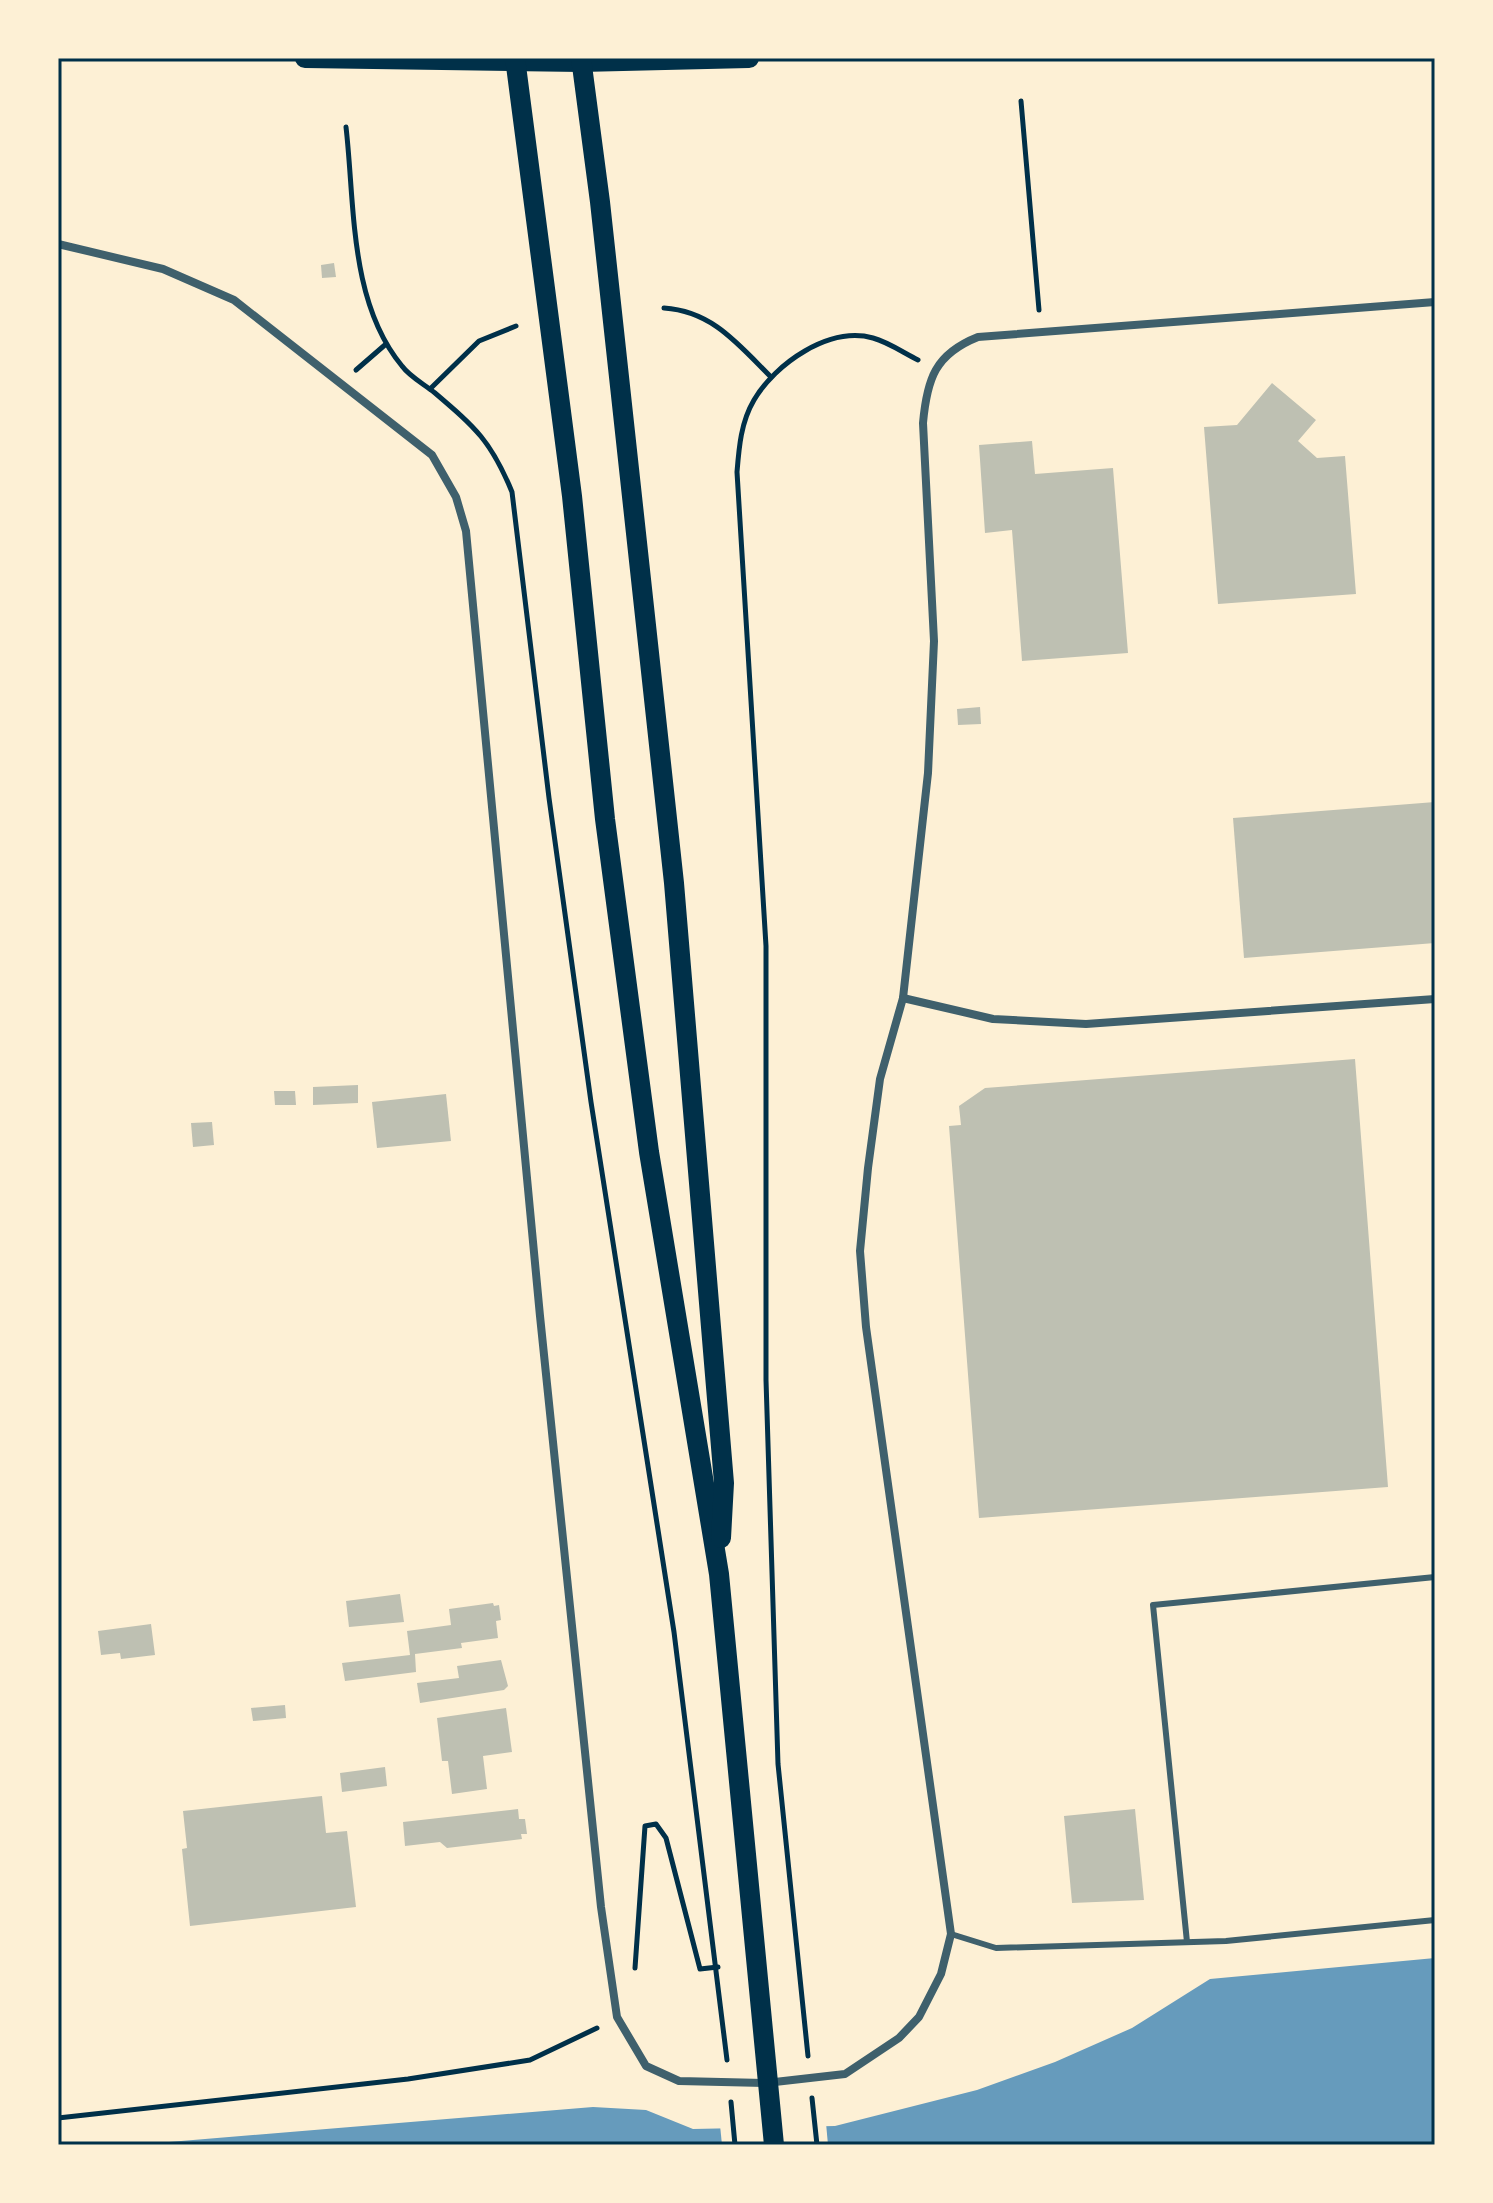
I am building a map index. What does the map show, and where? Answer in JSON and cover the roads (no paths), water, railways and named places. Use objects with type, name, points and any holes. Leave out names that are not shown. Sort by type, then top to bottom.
[{"type":"main road","points":[[305,58],[749,58]]},
{"type":"main road","points":[[515,60],[572,496],[605,819],[649,1152],[719,1574],[774,2145]]},
{"type":"main road","points":[[581,60],[600,202],[674,883],[724,1483],[719,1574]]},
{"type":"street","points":[[58,244],[163,269],[234,300],[432,455],[456,497],[466,531],[540,1316],[601,1907],[617,2017],[646,2066],[679,2081],[766,2083],[845,2074],[899,2038],[919,2017],[941,1974],[951,1934],[866,1327],[860,1251],[880,1079],[903,998],[928,773],[934,641],[923,423],[926,393],[951,348],[978,337],[1435,302]]},
{"type":"street","points":[[903,998],[993,1019],[1086,1024],[1435,999]]},
{"type":"lane","points":[[1187,1942],[1153,1605],[1435,1577]]},
{"type":"lane","points":[[951,1934],[996,1948],[1187,1942],[1435,1920]]},
{"type":"water","points":[[1435,1958],[1435,2145],[133,2145],[593,2107],[646,2110],[693,2129],[835,2126],[977,2090],[1055,2062],[1132,2028],[1210,1979]]}]
